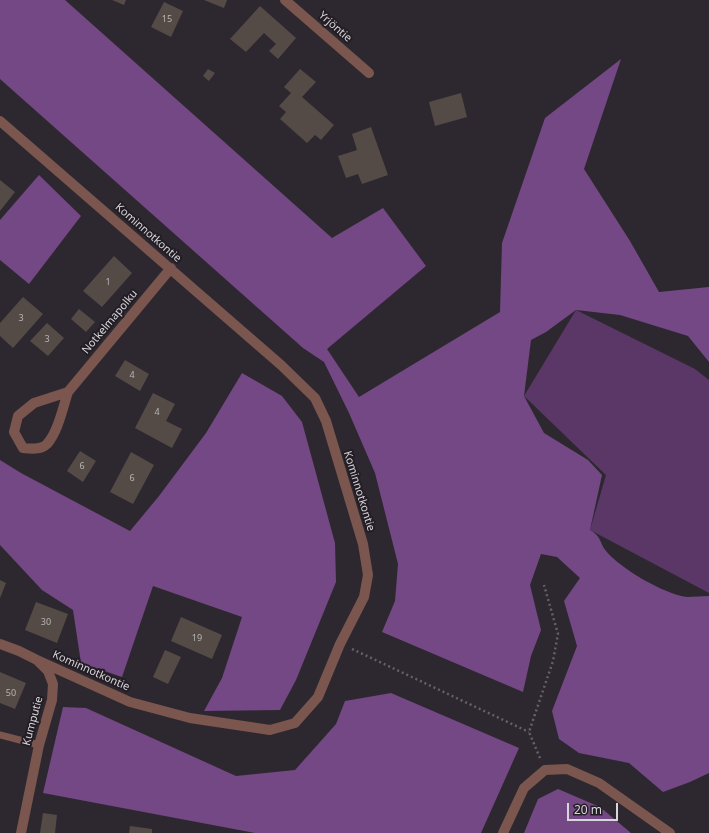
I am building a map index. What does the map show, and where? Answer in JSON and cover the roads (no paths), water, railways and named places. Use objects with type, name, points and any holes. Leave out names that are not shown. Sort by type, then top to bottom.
[{"type":"street","name":"Yrjöntie","points":[[285,0],[369,73]]},
{"type":"street","name":"Kominnotkontie","points":[[0,121],[171,268],[281,365],[315,398],[326,421],[363,544],[368,576],[364,597],[340,644],[318,697],[295,723],[270,730],[190,718],[130,702],[37,660]]},
{"type":"street","name":"Notkelmapolku","points":[[68,392],[34,403],[18,416],[14,432],[23,448],[34,449],[46,444],[58,426],[68,392],[171,268]]},
{"type":"street","name":"Kumputie","points":[[0,644],[37,660],[48,671],[53,684],[52,700],[39,744],[21,833]]},
{"type":"street","points":[[503,833],[524,788],[545,770],[567,769],[599,783],[670,833]]},
{"type":"lane","points":[[0,735],[39,744]]}]
